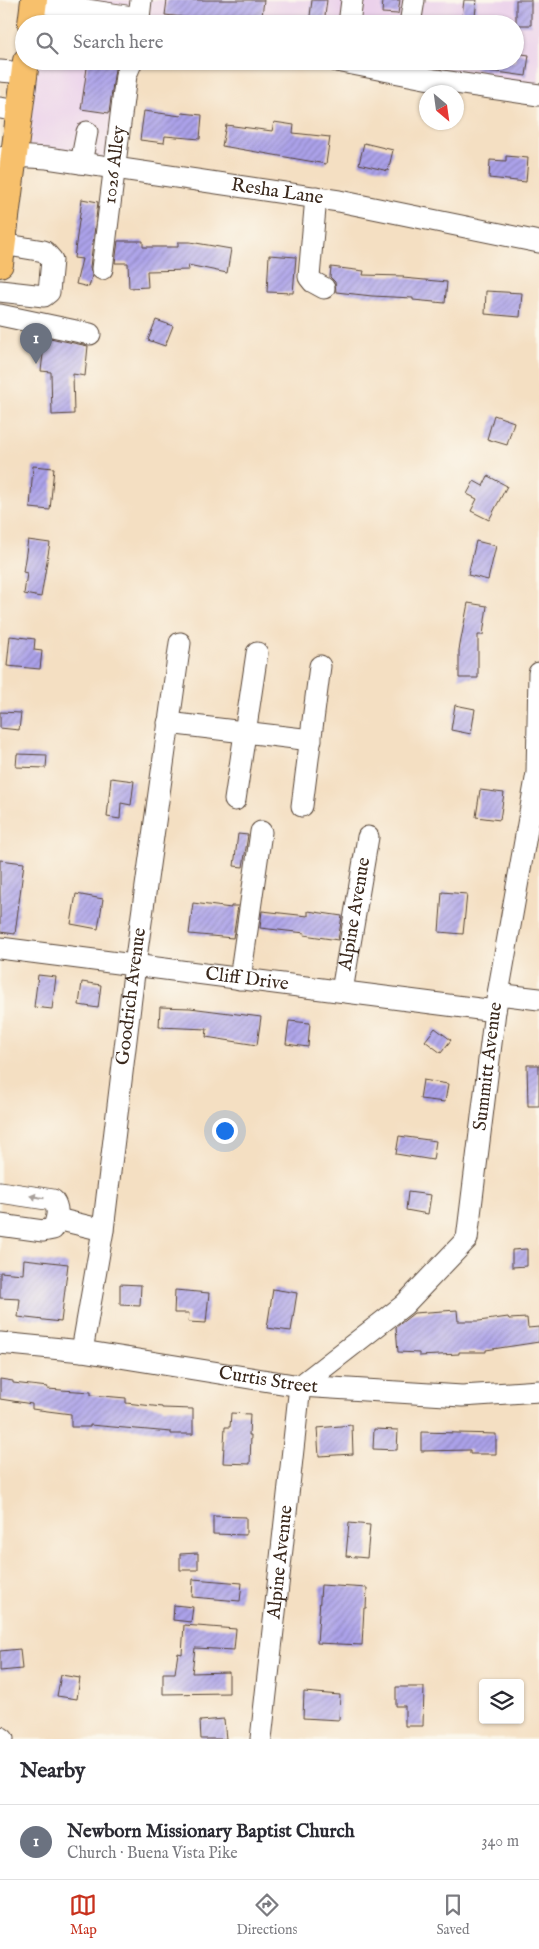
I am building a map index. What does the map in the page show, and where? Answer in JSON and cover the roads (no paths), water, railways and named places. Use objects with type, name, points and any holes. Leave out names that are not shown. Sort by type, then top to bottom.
[{"type":"main road","points":[[2,238],[9,109],[17,70]]},
{"type":"street","points":[[139,15],[141,0]]},
{"type":"street","points":[[350,15],[352,0]]},
{"type":"street","points":[[412,15],[414,0]]},
{"type":"street","points":[[33,9],[83,5],[126,15]]},
{"type":"street","name":"1026 Alley","points":[[102,269],[128,70]]},
{"type":"street","points":[[383,70],[435,80],[539,95]]},
{"type":"street","points":[[81,164],[87,132]]},
{"type":"street","name":"Resha Lane","points":[[6,157],[44,158],[316,197],[539,242]]},
{"type":"street","points":[[316,197],[310,277],[313,282],[324,288]]},
{"type":"street","points":[[0,291],[44,296],[49,292],[52,260],[44,251],[2,238]]},
{"type":"street","points":[[0,315],[90,334]]},
{"type":"street","name":"Goodrich Avenue","points":[[82,1350],[103,1230],[135,965],[180,643]]},
{"type":"street","points":[[235,800],[257,653]]},
{"type":"street","points":[[302,806],[320,666]]},
{"type":"street","name":"Summitt Avenue","points":[[300,1386],[404,1305],[467,1239],[496,1003],[538,773],[539,673]]},
{"type":"street","points":[[168,723],[311,740]]},
{"type":"street","points":[[240,979],[261,832]]},
{"type":"street","name":"Alpine Avenue","points":[[342,991],[368,838]]},
{"type":"street","name":"Cliff Drive","points":[[0,948],[342,991],[496,1003],[539,999]]},
{"type":"street","points":[[0,1192],[53,1200],[57,1206],[57,1219],[53,1229],[43,1231],[0,1225]]},
{"type":"street","points":[[57,1219],[103,1230]]},
{"type":"street","name":"Curtis Street","points":[[0,1343],[82,1350],[300,1386],[462,1396],[539,1391]]},
{"type":"street","name":"Alpine Avenue","points":[[260,1739],[300,1386]]},
{"type":"place","name":"Newborn Missionary Baptist Church","points":[[36,364]]}]
